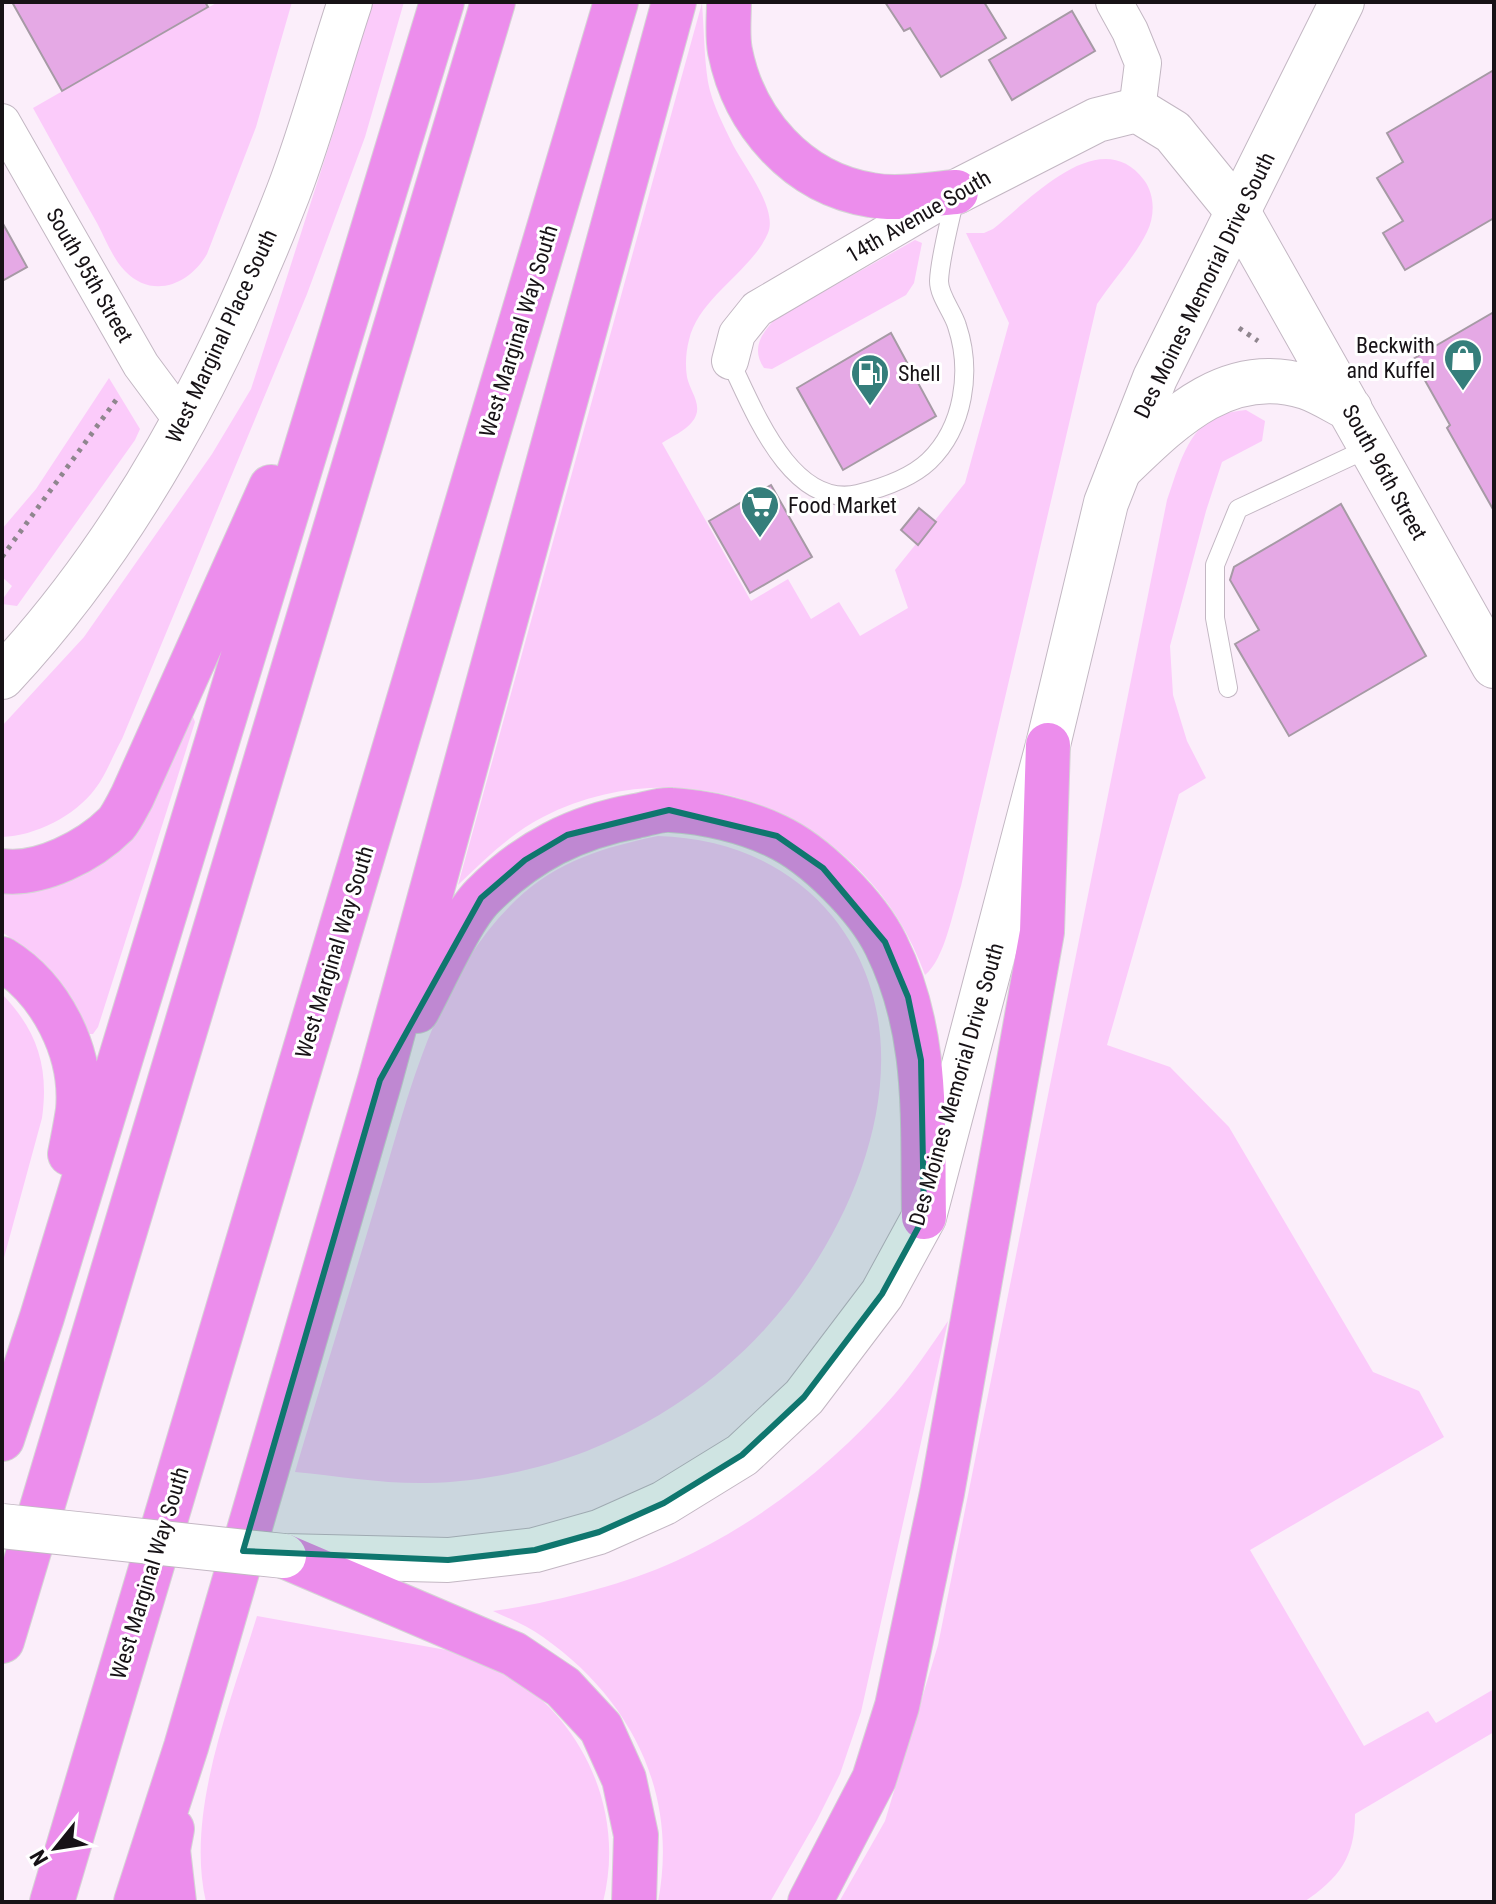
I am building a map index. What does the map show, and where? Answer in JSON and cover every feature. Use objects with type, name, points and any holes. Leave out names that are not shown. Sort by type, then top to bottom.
[{"type":"highway","points":[[2,1439],[42,1317],[442,2]]},
{"type":"highway","points":[[2,1641],[493,2]]},
{"type":"highway","name":"West Marginal Way South","points":[[52,1902],[616,2]]},
{"type":"highway","points":[[136,1902],[186,1747],[380,1080],[674,2]]},
{"type":"highway","points":[[729,2],[730,48],[741,89],[756,121],[807,170],[832,183],[871,195],[956,192]]},
{"type":"highway","points":[[2,871],[44,867],[85,848],[117,823],[132,797],[349,313]]},
{"type":"highway","points":[[810,1902],[840,1848],[879,1765],[897,1706],[942,1493],[1042,932],[1048,745]]},
{"type":"highway","points":[[380,1080],[458,934],[481,898],[525,860],[567,835],[623,818],[669,810],[719,817],[777,836],[823,868],[853,897],[885,942],[908,997],[921,1060],[924,1217]]},
{"type":"highway","points":[[2,959],[41,993],[60,1022],[75,1064],[78,1107],[42,1317]]},
{"type":"highway","points":[[284,1556],[514,1654],[563,1687],[601,1728],[624,1779],[636,1835],[634,1902]]},
{"type":"highway","points":[[174,1902],[168,1850],[186,1747]]},
{"type":"main road","name":"West Marginal Place South","points":[[2,677],[38,638],[89,572],[184,423],[289,191],[350,2]]},
{"type":"main road","name":"Des Moines Memorial Drive South","points":[[2,1526],[284,1556],[448,1560],[535,1550],[599,1532],[664,1503],[742,1455],[804,1397],[882,1294],[924,1217],[1048,745],[1106,503],[1155,378],[1342,2]]},
{"type":"main road","name":"14th Avenue South","points":[[956,192],[1097,120],[1137,110]]},
{"type":"main road","name":"South 96th Street","points":[[1137,110],[1173,132],[1238,212],[1494,666]]},
{"type":"main road","points":[[1119,470],[1175,417],[1227,389],[1249,383],[1262,380],[1308,388],[1350,409]]},
{"type":"street","points":[[1114,2],[1143,63],[1137,110]]},
{"type":"street","name":"South 95th Street","points":[[2,122],[141,365],[184,423]]},
{"type":"street","name":"14th Avenue South","points":[[730,361],[737,334],[757,309],[956,192]]},
{"type":"lane","points":[[730,361],[779,454],[804,482],[826,494],[850,496],[887,487],[927,463],[945,442],[959,410],[965,374],[958,327],[939,284],[956,192]]},
{"type":"lane","points":[[1228,688],[1215,618],[1215,565],[1238,509],[1371,447]]},
{"type":"path","points":[[1239,328],[1259,341]]},
{"type":"path","points":[[2,557],[141,365]]},
{"type":"highlighted area","points":[[669,810],[777,836],[823,868],[885,942],[908,997],[921,1060],[924,1217],[882,1294],[804,1397],[742,1455],[664,1503],[599,1532],[535,1550],[448,1560],[243,1551],[380,1080],[481,898],[525,860],[567,835]]},
{"type":"shaded area","points":[[218,2],[292,2],[256,127],[207,254],[200,265],[181,280],[170,285],[147,285],[136,280],[117,261],[33,108]]},
{"type":"shaded area","points":[[371,2],[404,2],[365,137],[307,294],[122,739],[99,783],[77,808],[41,828],[2,837],[2,726],[84,637],[212,454],[251,389],[336,124]]},
{"type":"shaded area","points":[[702,3],[712,98],[733,145],[764,200],[770,223],[760,247],[703,311],[695,325],[688,344],[686,363],[687,377],[697,405],[696,416],[686,428],[662,443],[751,601],[788,579],[811,619],[839,602],[860,636],[908,608],[895,570],[965,483],[1009,323],[966,233],[984,233],[993,229],[1045,185],[1087,162],[1107,159],[1126,164],[1144,180],[1152,199],[1150,226],[1142,242],[1097,304],[961,886],[948,934],[938,958],[925,975],[899,920],[863,874],[820,836],[770,809],[715,792],[658,788],[600,796],[543,817],[519,831],[458,885]]},
{"type":"shaded area","points":[[915,240],[922,243],[914,283],[906,295],[772,369],[764,368],[758,354],[759,342],[775,319]]},
{"type":"shaded area","points":[[109,378],[140,429],[135,440],[17,606],[2,604],[12,586],[2,577],[2,529],[36,489]]},
{"type":"shaded area","points":[[1246,410],[1265,421],[1262,441],[1222,462],[1170,646],[1173,695],[1187,741],[1206,778],[1179,794],[1107,1045],[1170,1067],[1229,1127],[1373,1372],[1419,1391],[1444,1437],[1250,1550],[1364,1746],[1428,1711],[1436,1723],[1494,1689],[1494,1732],[1355,1814],[1352,1843],[1343,1866],[1304,1902],[839,1902],[885,1821],[938,1645],[1167,500],[1185,450],[1200,429],[1221,415]]},
{"type":"shaded area","points":[[192,714],[195,722],[98,1027],[93,1034],[86,1034],[27,950],[2,932],[2,887],[29,885]]},
{"type":"shaded area","points":[[658,836],[732,848],[776,868],[816,898],[833,917],[863,966],[878,1019],[881,1075],[872,1130],[855,1185],[830,1238],[800,1286],[765,1329],[726,1367],[660,1415],[587,1451],[508,1474],[427,1483],[295,1472],[411,1086],[443,1005],[463,967],[487,932],[516,900],[548,875],[601,851]]},
{"type":"shaded area","points":[[2,994],[24,1022],[38,1051],[44,1100],[42,1118],[2,1265]]},
{"type":"shaded area","points":[[948,1321],[861,1712],[840,1774],[770,1902],[658,1902],[663,1862],[661,1823],[654,1787],[624,1719],[601,1689],[574,1662],[537,1633],[493,1611],[562,1598],[633,1578],[676,1561],[736,1529],[794,1490],[847,1444],[901,1386]]},
{"type":"shaded area","points":[[257,1616],[463,1653],[500,1669],[532,1691],[560,1719],[582,1750],[598,1786],[607,1823],[609,1862],[603,1902],[206,1902],[201,1867],[201,1831],[206,1795],[224,1721]]},
{"type":"building","points":[[12,2],[205,2],[208,7],[62,91]]},
{"type":"building","points":[[885,2],[984,2],[1006,38],[941,77],[910,28],[904,31]]},
{"type":"building","points":[[1072,11],[1095,51],[1012,100],[989,60]]},
{"type":"building","points":[[1494,70],[1494,218],[1405,270],[1383,233],[1403,221],[1377,178],[1403,162],[1387,133]]},
{"type":"building","points":[[2,222],[27,267],[2,281]]},
{"type":"building","name":"Beckwith and Kuffel","points":[[1494,312],[1494,511],[1447,428],[1450,425],[1413,359]]},
{"type":"building","name":"Shell","points":[[891,333],[936,416],[843,470],[797,388]]},
{"type":"building","name":"Food Market","points":[[771,485],[812,557],[750,593],[709,521]]},
{"type":"building","points":[[1341,504],[1426,656],[1289,736],[1235,644],[1259,630],[1230,580],[1234,567]]},
{"type":"building","points":[[919,508],[936,522],[918,545],[901,530]]},
{"type":"place","name":"Beckwith and Kuffel","points":[[1463,392]]},
{"type":"place","name":"Shell","points":[[870,407]]},
{"type":"place","name":"Food Market","points":[[760,539]]}]
